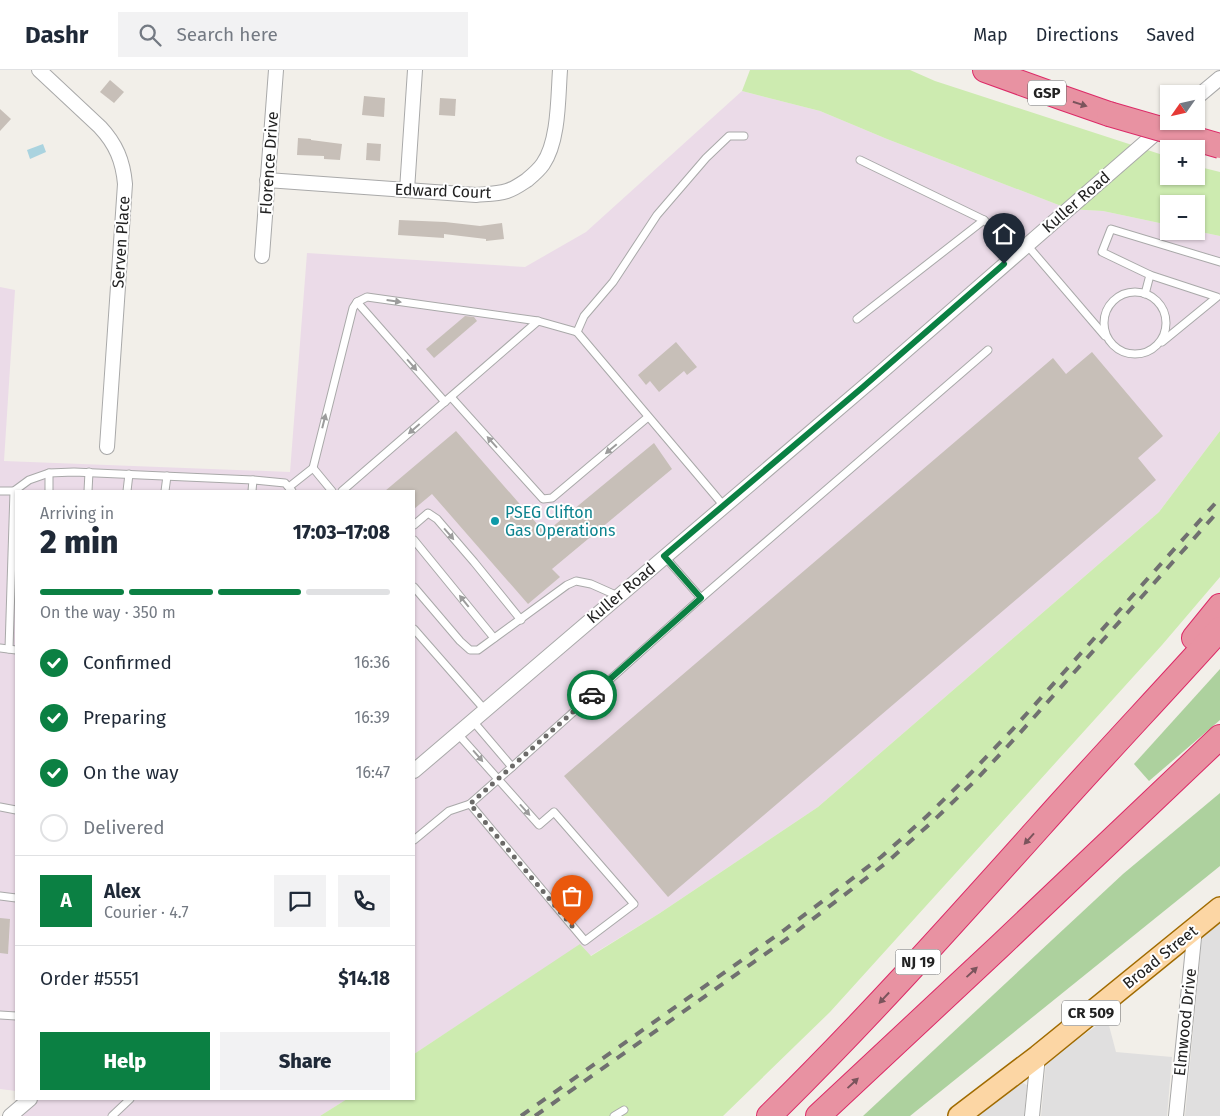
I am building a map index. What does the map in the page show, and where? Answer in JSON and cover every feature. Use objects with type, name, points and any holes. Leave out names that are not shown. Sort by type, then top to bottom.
[{"type":"highway","name":"GSP","points":[[985,70],[1109,114],[1220,146]]},
{"type":"highway","points":[[1061,802],[1220,606]]},
{"type":"highway","name":"NJ 19","points":[[769,1116],[839,1046],[926,954],[1061,802],[1220,629]]},
{"type":"highway","points":[[1000,946],[1220,738]]},
{"type":"highway","name":"NJ 19","points":[[818,1116],[1000,946],[1220,759]]},
{"type":"main road","name":"Broad Street","points":[[959,1116],[1038,1056],[1220,908]]},
{"type":"street","name":"Serven Place","points":[[39,70],[109,137],[121,159],[124,171],[125,184],[107,447]]},
{"type":"street","name":"Florence Drive","points":[[262,256],[276,70]]},
{"type":"street","points":[[407,190],[416,70]]},
{"type":"street","name":"Edward Court","points":[[267,180],[476,195],[508,191],[535,174],[544,164],[550,151],[554,136],[560,70]]},
{"type":"street","points":[[1205,90],[1220,78]]},
{"type":"street","name":"Kuller Road","points":[[415,770],[1160,130]]},
{"type":"street","name":"Elmwood Drive","points":[[1176,1116],[1195,928]]},
{"type":"street","points":[[1032,1116],[1038,1056]]},
{"type":"street","points":[[10,1116],[29,1100]]},
{"type":"lane","points":[[576,332],[584,316],[613,282],[657,215],[706,158],[729,136],[744,136]]},
{"type":"lane","points":[[860,160],[984,220],[1023,249],[1109,341],[1125,353],[1135,355],[1153,349],[1217,297],[1150,275],[1102,252],[1111,229],[1220,262]]},
{"type":"lane","points":[[857,320],[984,220]]},
{"type":"lane","points":[[1145,294],[1150,275]]},
{"type":"lane","points":[[1109,341],[1105,332],[1105,312],[1119,296],[1129,292],[1140,292],[1150,296],[1159,303],[1164,312],[1165,333],[1153,349]]},
{"type":"lane","points":[[15,490],[29,480],[49,473],[74,472],[253,480],[285,483],[291,489],[312,468],[353,308],[357,302],[367,297],[538,321],[576,332],[724,506]]},
{"type":"lane","points":[[357,302],[543,500],[552,498],[648,417]]},
{"type":"lane","points":[[343,490],[538,321]]},
{"type":"lane","points":[[415,839],[448,811],[470,804],[701,598],[988,350]]},
{"type":"lane","points":[[312,468],[331,490]]},
{"type":"lane","points":[[88,490],[89,472]]},
{"type":"lane","points":[[49,473],[49,490]]},
{"type":"lane","points":[[127,490],[129,474]]},
{"type":"lane","points":[[165,490],[167,476]]},
{"type":"lane","points":[[252,490],[253,480]]},
{"type":"lane","points":[[0,491],[14,491],[13,650],[0,648]]},
{"type":"lane","points":[[415,524],[428,513],[437,519],[521,620]]},
{"type":"lane","points":[[415,541],[494,638]]},
{"type":"lane","points":[[664,556],[701,598]]},
{"type":"lane","points":[[415,589],[470,650],[478,650],[567,585],[576,581],[591,584],[618,596]]},
{"type":"lane","points":[[415,630],[485,710]]},
{"type":"lane","points":[[472,720],[512,767]]},
{"type":"lane","points":[[458,733],[539,826],[554,812],[634,904],[585,941],[470,804]]},
{"type":"lane","points":[[0,807],[15,810]]},
{"type":"lane","points":[[0,896],[15,898]]},
{"type":"lane","points":[[0,1015],[15,1016]]},
{"type":"lane","points":[[112,1116],[129,1100]]},
{"type":"lane","points":[[614,1116],[624,1110]]},
{"type":"shaded area","points":[[742,91],[820,111],[887,139],[1069,209],[1103,211],[1160,223],[1160,240],[1205,240],[1205,233],[1220,236],[1220,431],[1159,512],[818,807],[660,913],[590,956],[580,945],[415,1053],[415,490],[15,490],[15,1091],[0,1089],[0,287],[15,290],[4,461],[290,472],[307,253],[525,267],[586,232]]},
{"type":"shaded area","points":[[1220,922],[1220,1116],[1185,1116],[1202,937]]},
{"type":"shaded area","points":[[1107,1018],[1116,1052],[1172,1057],[1167,1116],[1041,1116],[1046,1062]]},
{"type":"shaded area","points":[[1019,1081],[1027,1085],[1024,1116],[976,1116]]},
{"type":"shaded area","points":[[30,1100],[345,1100],[320,1116],[12,1116]]},
{"type":"green space","points":[[750,70],[910,70],[935,81],[1160,154],[1160,185],[1205,185],[1205,168],[1220,172],[1220,236],[1205,233],[1205,195],[1160,195],[1160,223],[1103,211],[1069,209],[887,139],[820,111],[742,91]]},
{"type":"green space","points":[[1220,431],[1220,577],[1162,645],[830,1012],[723,1116],[320,1116],[345,1100],[415,1100],[415,1053],[580,944],[591,956],[660,913],[818,807],[1159,512]]},
{"type":"green space","points":[[1220,669],[1220,720],[1149,781],[1134,764]]},
{"type":"green space","points":[[1220,793],[1220,866],[910,1116],[863,1116],[1123,874]]},
{"type":"water","points":[[43,144],[46,152],[30,159],[27,150]]},
{"type":"building","points":[[110,80],[124,92],[114,103],[100,92]]},
{"type":"building","points":[[364,96],[385,98],[384,117],[362,115]]},
{"type":"building","points":[[440,98],[456,99],[455,116],[439,115]]},
{"type":"building","points":[[0,109],[11,119],[0,131]]},
{"type":"building","points":[[298,138],[342,144],[340,160],[324,159],[324,156],[297,155]]},
{"type":"building","points":[[367,143],[381,144],[380,161],[366,160]]},
{"type":"building","points":[[399,220],[480,226],[502,223],[504,239],[486,241],[486,239],[444,234],[444,238],[398,235]]},
{"type":"building","points":[[465,316],[474,317],[477,321],[434,358],[426,349]]},
{"type":"building","points":[[676,342],[697,367],[687,375],[684,371],[659,392],[650,381],[646,385],[638,375]]},
{"type":"building","points":[[1092,352],[1163,436],[1138,458],[1156,480],[668,897],[564,776],[1053,358],[1066,374]]},
{"type":"building","name":"PSEG Clifton Gas Operations","points":[[456,431],[545,533],[654,443],[672,469],[552,569],[560,577],[528,604],[432,494],[415,508],[415,490],[386,490]]},
{"type":"building","points":[[0,918],[10,919],[8,954],[0,953]]},
{"type":"railway","points":[[521,1116],[783,931],[881,857],[927,816],[1013,729],[1220,498]]},
{"type":"railway","points":[[535,1116],[788,938],[886,863],[975,781],[1214,516]]},
{"type":"way so far","points":[[572,926],[470,804],[592,695]]},
{"type":"place","name":"PSEG Clifton Gas Operations","points":[[495,521]]},
{"type":"route","points":[[592,695],[701,598],[664,556],[1004,264]]}]
